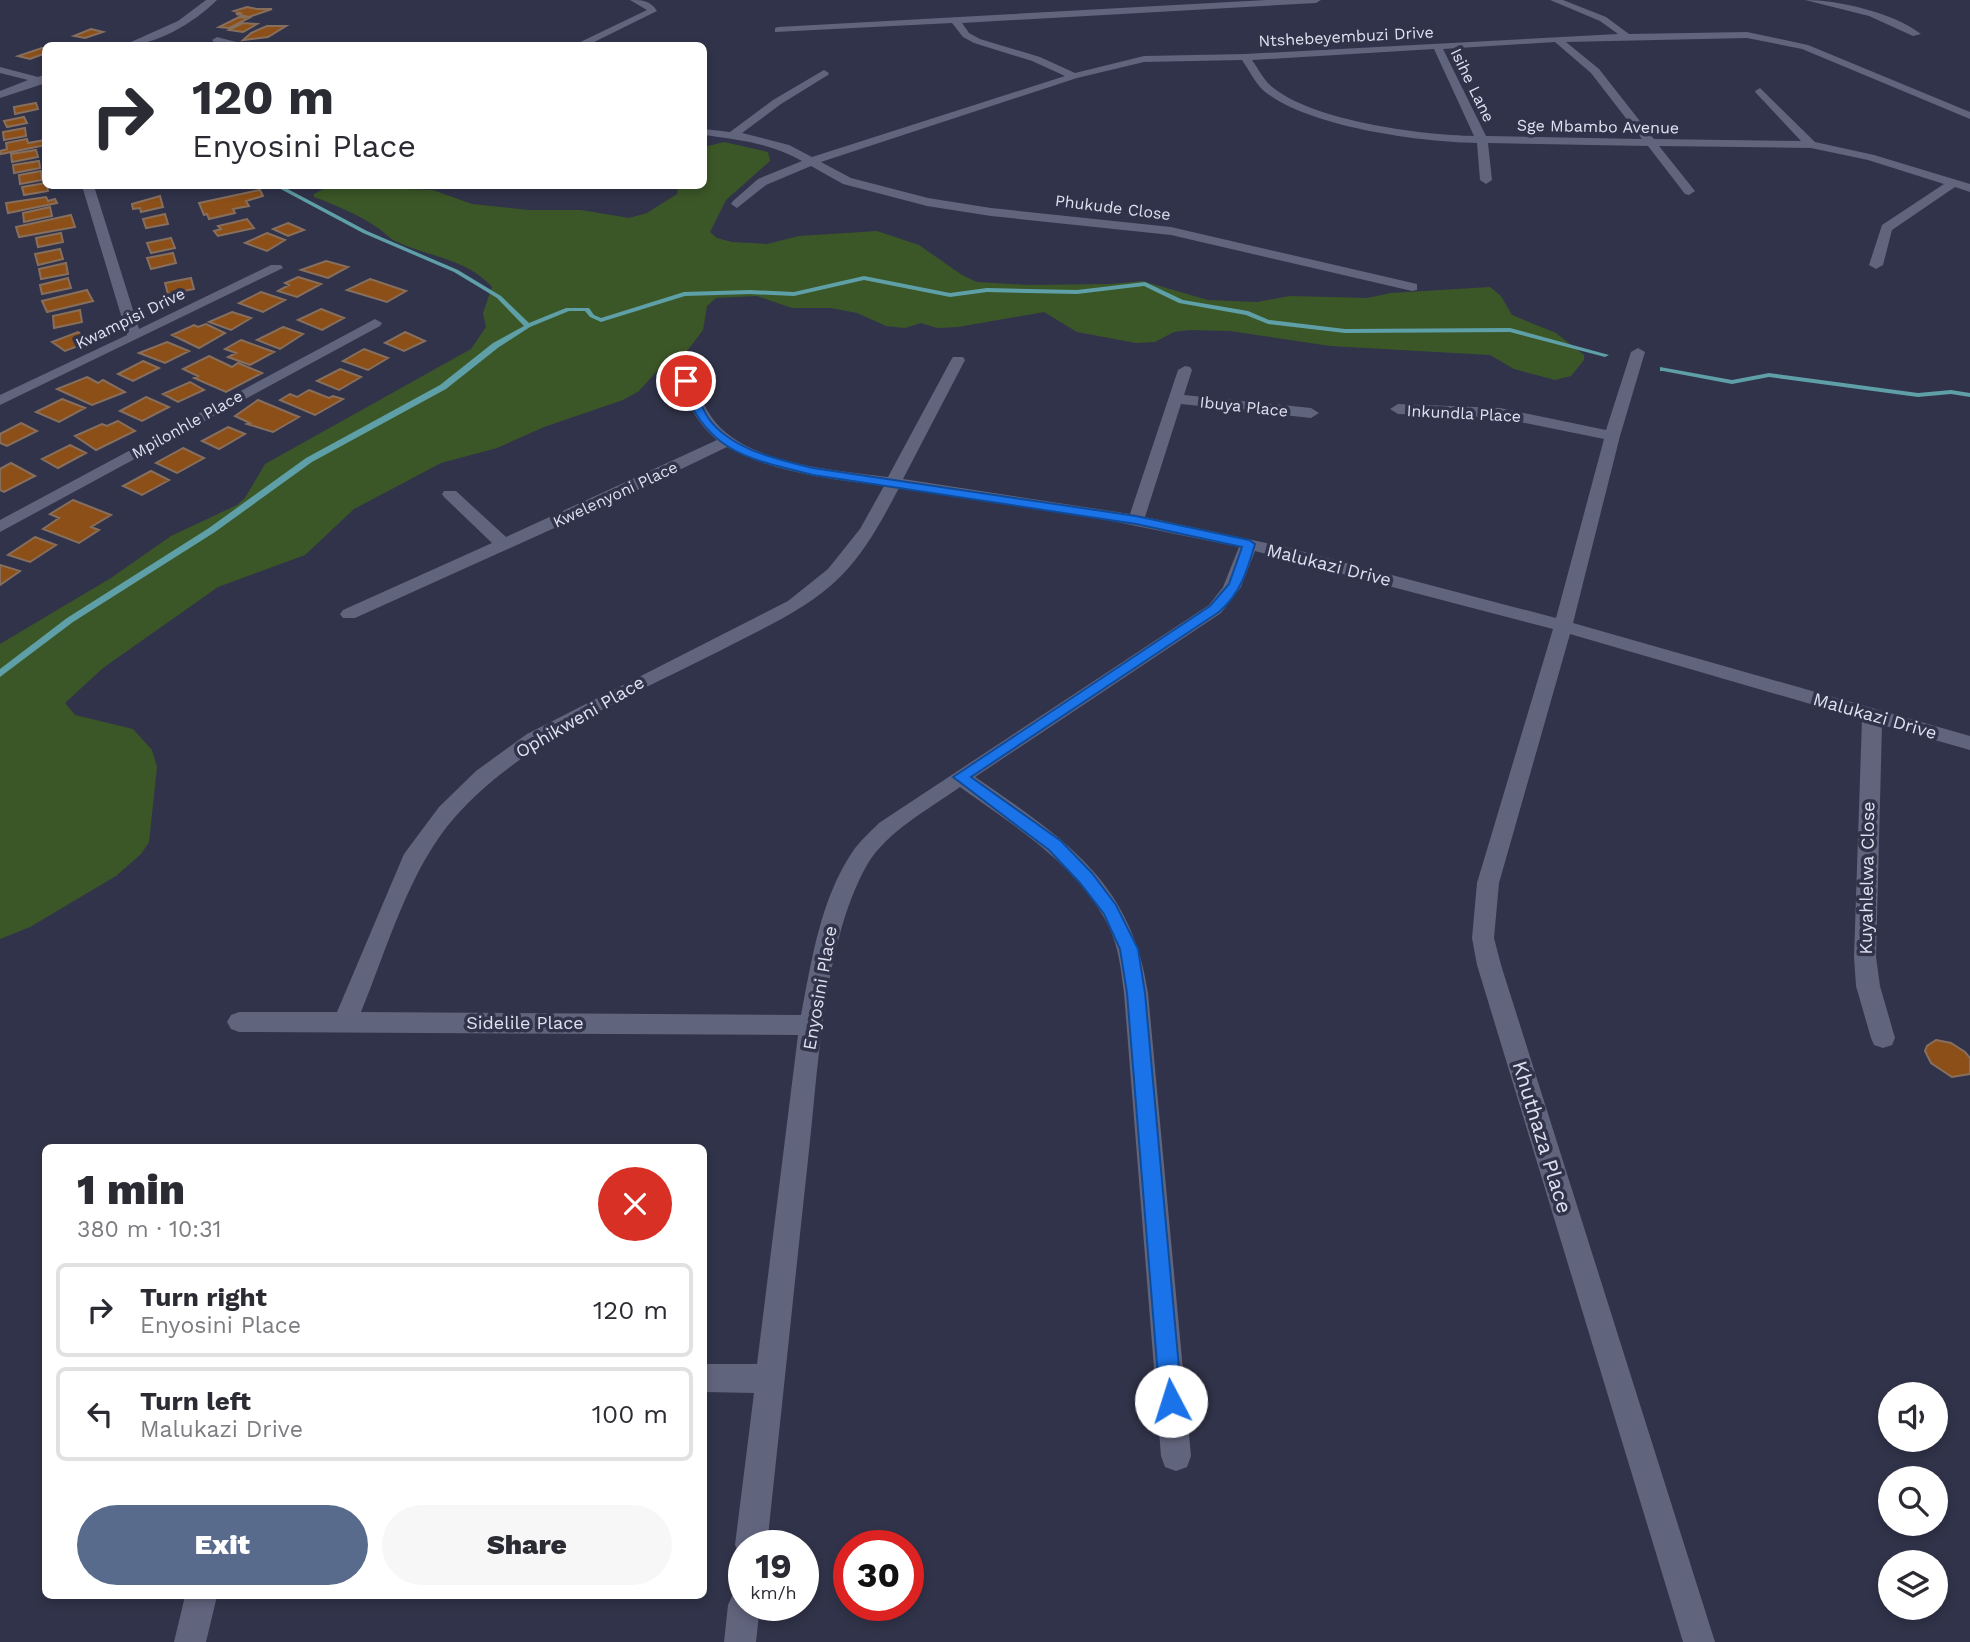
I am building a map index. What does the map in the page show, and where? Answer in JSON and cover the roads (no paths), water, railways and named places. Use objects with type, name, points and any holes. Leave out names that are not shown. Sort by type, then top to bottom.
[{"type":"street","points":[[136,42],[181,23],[212,0]]},
{"type":"street","points":[[586,42],[652,11],[649,6],[635,0]]},
{"type":"street","points":[[778,30],[1317,0]]},
{"type":"street","points":[[1810,0],[1872,14],[1916,34]]},
{"type":"street","points":[[1563,1],[1603,19],[1628,37]]},
{"type":"street","points":[[956,20],[966,35],[977,41],[1036,59],[1074,76]]},
{"type":"street","name":"Ntshebeyembuzi Drive","points":[[737,204],[762,182],[811,161],[1074,76],[1144,59],[1245,57],[1557,39],[1730,34],[1784,41],[1828,55],[1970,116]]},
{"type":"street","points":[[1557,39],[1595,71],[1689,191]]},
{"type":"street","points":[[217,40],[225,42]]},
{"type":"street","name":"Isihe Lane","points":[[1437,46],[1482,140],[1486,180]]},
{"type":"street","name":"Sge Mbambo Avenue","points":[[1245,57],[1266,87],[1307,110],[1369,127],[1482,140],[1811,145],[1870,157],[1970,188]]},
{"type":"street","points":[[0,70],[42,80]]},
{"type":"street","points":[[735,133],[777,102],[824,73]]},
{"type":"street","points":[[0,95],[42,80]]},
{"type":"street","points":[[1760,91],[1811,145]]},
{"type":"street","name":"Phukude Close","points":[[707,132],[735,133],[785,147],[848,181],[927,202],[1171,231],[1412,287]]},
{"type":"street","points":[[1876,265],[1886,228],[1952,183]]},
{"type":"street","points":[[89,189],[134,336]]},
{"type":"street","name":"Kwampisi Drive","points":[[0,401],[276,268]]},
{"type":"street","name":"Mpilonhle Place","points":[[0,527],[375,323]]},
{"type":"street","points":[[1563,628],[1612,436],[1638,352]]},
{"type":"street","name":"Ophikweni Place","points":[[345,1022],[412,860],[446,813],[483,776],[534,739],[794,605],[834,573],[868,531],[958,360]]},
{"type":"street","name":"Malukazi Drive","points":[[682,365],[695,405],[706,423],[725,442],[777,463],[813,471],[1136,520],[1249,544],[1563,628],[1970,743]]},
{"type":"street","name":"Ibuya Place","points":[[1136,520],[1185,370]]},
{"type":"street","name":"Ibuya Place","points":[[1176,398],[1311,413]]},
{"type":"street","name":"Inkundla Place","points":[[1398,410],[1500,413],[1612,436]]},
{"type":"street","name":"Kwelenyoni Place","points":[[348,614],[725,442]]},
{"type":"street","points":[[450,494],[503,544]]},
{"type":"street","name":"Enyosini Place","points":[[753,1530],[811,1025],[830,926],[843,891],[861,857],[886,829],[1215,609],[1236,584],[1249,544]]},
{"type":"street","name":"Khuthaza Place","points":[[1563,628],[1488,883],[1483,938],[1493,978],[1699,1642]]},
{"type":"street","name":"Kuyahlelwa Close","points":[[1872,716],[1865,957],[1868,986],[1883,1038]]},
{"type":"street","points":[[960,777],[1055,846],[1086,878],[1110,910],[1129,949],[1136,993],[1176,1456]]},
{"type":"street","name":"Sidelile Place","points":[[239,1022],[811,1025]]},
{"type":"street","points":[[707,1378],[769,1378]]},
{"type":"street","points":[[190,1642],[200,1599]]},
{"type":"street","points":[[740,1642],[742,1621]]},
{"type":"waterway","points":[[284,189],[365,232],[456,271],[499,297],[528,326]]},
{"type":"waterway","points":[[528,326],[568,309],[587,309],[592,316],[601,320],[684,294],[794,294],[864,278],[950,295],[987,290],[1077,292],[1145,284],[1181,302],[1248,313],[1268,322],[1345,331],[1510,330],[1605,355]]},
{"type":"waterway","points":[[0,674],[70,620],[212,530],[309,460],[443,387],[496,345],[528,326]]},
{"type":"waterway","points":[[1663,369],[1732,382],[1769,375],[1918,395],[1951,392],[1970,395]]}]
